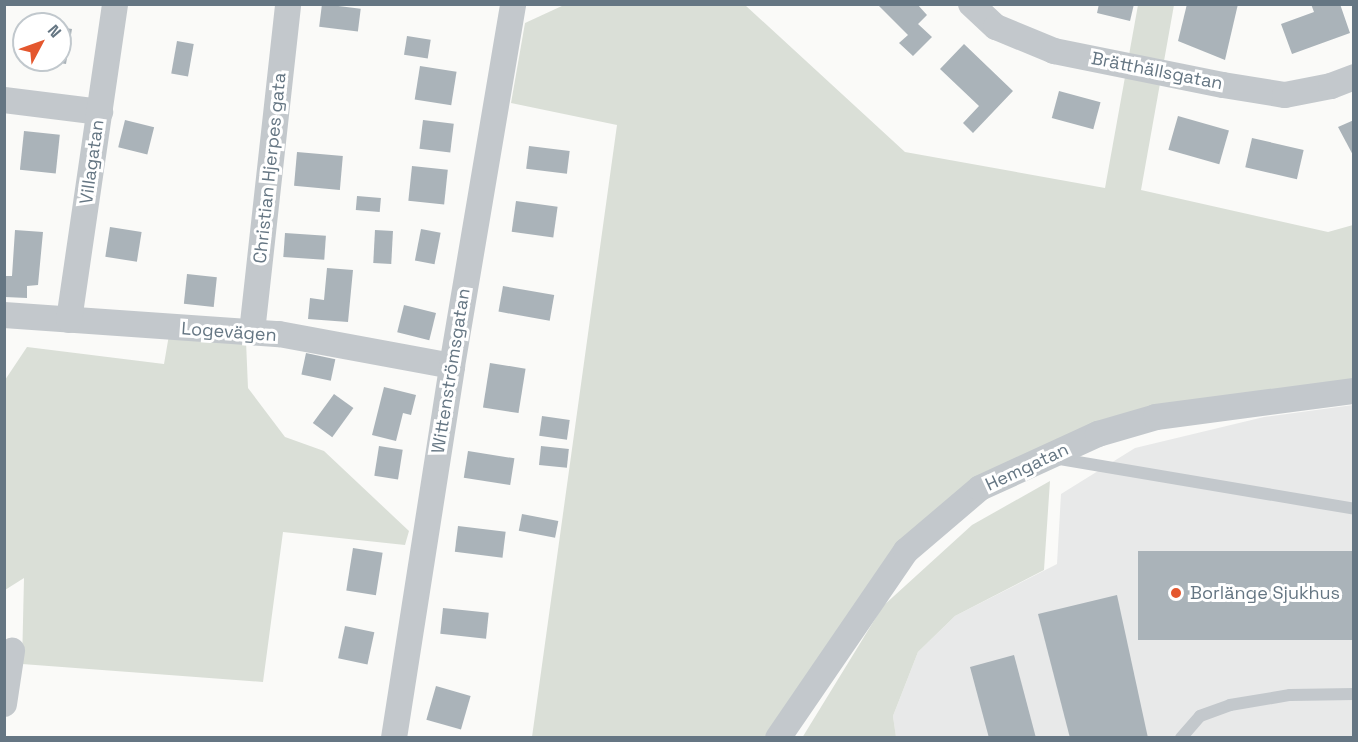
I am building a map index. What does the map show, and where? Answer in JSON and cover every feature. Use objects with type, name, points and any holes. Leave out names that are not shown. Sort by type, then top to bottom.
[{"type":"street","name":"Villagatan","points":[[69,320],[116,4]]},
{"type":"street","name":"Christian Hjerpes gata","points":[[252,332],[288,4]]},
{"type":"street","name":"Wittenströmsgatan","points":[[394,738],[452,366],[513,4]]},
{"type":"street","name":"Brätthällsgatan","points":[[971,4],[996,27],[1054,51],[1223,85],[1285,95],[1331,86],[1353,77]]},
{"type":"street","points":[[4,100],[100,112]]},
{"type":"street","name":"Logevägen","points":[[4,315],[219,332],[252,332],[452,366]]},
{"type":"street","name":"Hemgatan","points":[[778,738],[906,551],[980,488],[1098,434],[1156,417],[1353,392]]},
{"type":"street","points":[[4,704],[12,651]]},
{"type":"lane","points":[[1047,457],[1353,509]]},
{"type":"lane","points":[[1181,738],[1200,716],[1230,705],[1290,695],[1353,694]]},
{"type":"shaded area","points":[[564,5],[745,5],[905,152],[1105,188],[1138,5],[1174,5],[1141,190],[1328,232],[1353,225],[1353,383],[1153,408],[975,483],[767,737],[532,737],[617,125],[511,103],[525,23]]},
{"type":"shaded area","points":[[169,335],[246,341],[248,388],[285,437],[324,451],[409,531],[405,545],[283,532],[263,682],[22,664],[24,578],[5,590],[5,380],[27,347],[164,364]]},
{"type":"shaded area","name":"Borlänge Sjukhus","points":[[1353,405],[1353,737],[896,738],[893,716],[918,652],[955,616],[1057,564],[1061,494],[1135,448],[1264,417]]},
{"type":"shaded area","points":[[1050,481],[1044,570],[955,616],[918,652],[893,716],[896,737],[802,738],[883,606],[972,525]]},
{"type":"building","points":[[322,4],[361,9],[358,32],[319,27]]},
{"type":"building","points":[[877,4],[917,4],[927,15],[918,24],[932,37],[913,56],[899,43],[908,35]]},
{"type":"building","points":[[1099,4],[1134,4],[1130,21],[1097,13]]},
{"type":"building","points":[[1187,4],[1238,4],[1225,60],[1178,41]]},
{"type":"building","points":[[1311,4],[1340,4],[1350,33],[1292,54],[1281,24],[1314,12]]},
{"type":"building","points":[[407,36],[431,40],[428,59],[404,55]]},
{"type":"building","points":[[177,41],[194,44],[188,76],[171,73]]},
{"type":"building","points":[[964,44],[1013,91],[973,133],[963,123],[979,106],[940,69]]},
{"type":"building","points":[[420,66],[457,72],[451,105],[415,100]]},
{"type":"building","points":[[1059,91],[1101,102],[1093,129],[1052,118]]},
{"type":"building","points":[[1178,116],[1229,131],[1219,164],[1168,150]]},
{"type":"building","points":[[125,120],[154,127],[147,154],[118,147]]},
{"type":"building","points":[[423,120],[454,124],[450,153],[419,149]]},
{"type":"building","points":[[1354,120],[1354,157],[1338,127]]},
{"type":"building","points":[[24,131],[60,135],[56,174],[20,170]]},
{"type":"building","points":[[1252,138],[1304,150],[1297,179],[1245,167]]},
{"type":"building","points":[[529,146],[570,151],[567,174],[526,169]]},
{"type":"building","points":[[297,152],[343,156],[340,190],[294,186]]},
{"type":"building","points":[[412,166],[448,170],[444,205],[408,201]]},
{"type":"building","points":[[357,196],[381,198],[380,212],[356,210]]},
{"type":"building","points":[[516,201],[558,207],[553,238],[512,232]]},
{"type":"building","points":[[110,227],[142,232],[137,262],[105,257]]},
{"type":"building","points":[[421,229],[441,233],[435,264],[415,260]]},
{"type":"building","points":[[15,230],[43,232],[38,285],[27,286],[27,298],[5,297],[5,276],[12,276]]},
{"type":"building","points":[[375,230],[393,231],[391,264],[373,263]]},
{"type":"building","points":[[285,233],[326,236],[324,260],[283,257]]},
{"type":"building","points":[[327,268],[353,270],[348,322],[308,319],[310,298],[324,300]]},
{"type":"building","points":[[187,274],[217,277],[214,307],[184,304]]},
{"type":"building","points":[[503,286],[554,295],[550,321],[498,312]]},
{"type":"building","points":[[404,305],[436,313],[429,340],[397,332]]},
{"type":"building","points":[[306,353],[335,359],[331,381],[301,375]]},
{"type":"building","points":[[490,363],[526,369],[519,413],[483,407]]},
{"type":"building","points":[[384,387],[416,395],[411,415],[403,413],[396,441],[372,435]]},
{"type":"building","points":[[334,394],[353,408],[332,437],[313,423]]},
{"type":"building","points":[[542,416],[570,420],[567,440],[539,436]]},
{"type":"building","points":[[379,446],[403,450],[398,479],[374,476]]},
{"type":"building","points":[[541,446],[569,449],[567,468],[539,465]]},
{"type":"building","points":[[468,451],[514,458],[510,485],[464,478]]},
{"type":"building","points":[[522,514],[558,521],[555,538],[519,531]]},
{"type":"building","points":[[458,526],[506,532],[502,558],[455,552]]},
{"type":"building","points":[[353,548],[383,553],[376,595],[346,590]]},
{"type":"building","points":[[1138,551],[1354,551],[1354,640],[1138,640]]},
{"type":"building","points":[[1117,595],[1148,738],[1070,738],[1038,614]]},
{"type":"building","points":[[443,608],[489,613],[486,639],[440,634]]},
{"type":"building","points":[[345,626],[374,632],[367,665],[338,658]]},
{"type":"building","points":[[1014,655],[1036,738],[989,738],[970,667]]},
{"type":"building","points":[[436,686],[471,696],[461,730],[426,720]]},
{"type":"place","name":"Borlänge Sjukhus","points":[[1176,593]]}]
